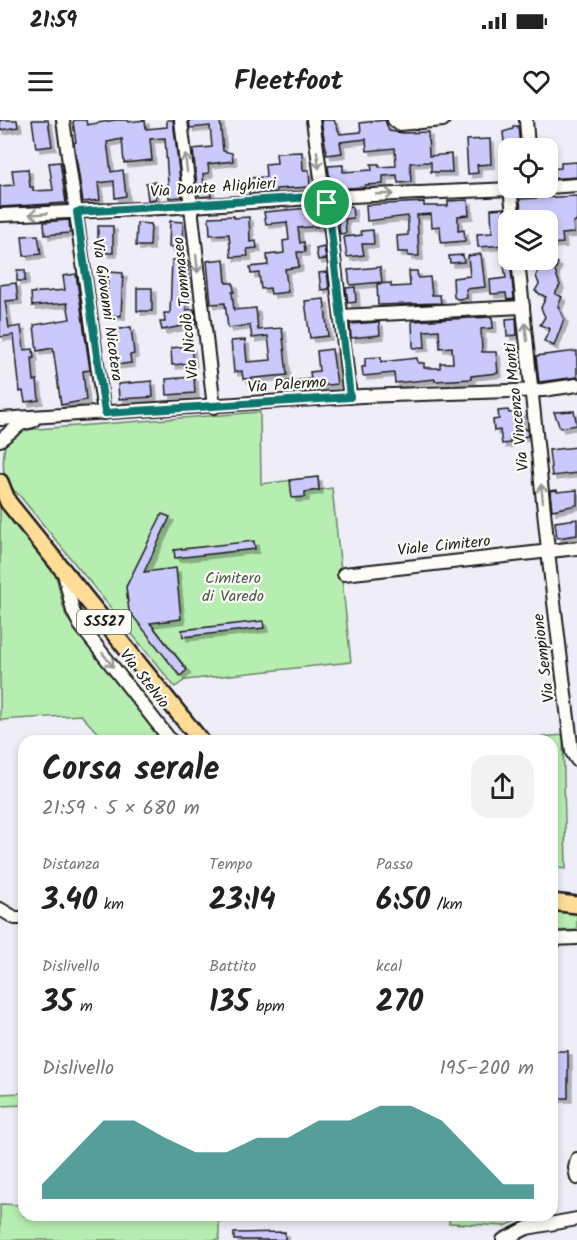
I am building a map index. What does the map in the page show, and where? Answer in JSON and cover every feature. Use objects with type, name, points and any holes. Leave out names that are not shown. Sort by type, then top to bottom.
[{"type":"main road","name":"SS527","points":[[0,482],[4,499],[196,735]]},
{"type":"main road","points":[[558,903],[577,905]]},
{"type":"street","name":"Via Giovanni Nicotera","points":[[63,120],[105,413]]},
{"type":"street","name":"Via Nicolò Tommaseo","points":[[181,120],[214,407]]},
{"type":"street","points":[[313,120],[323,192],[327,196],[350,397]]},
{"type":"street","points":[[394,120],[399,124],[443,120]]},
{"type":"street","points":[[526,120],[527,138]]},
{"type":"street","points":[[558,186],[577,185]]},
{"type":"street","name":"Via Dante Alighieri","points":[[0,215],[191,206],[327,196],[498,189]]},
{"type":"street","name":"Via Vincenzo Monti","points":[[519,270],[548,551]]},
{"type":"street","points":[[341,316],[523,307]]},
{"type":"street","name":"Via Palermo","points":[[0,419],[350,397],[531,390],[577,385]]},
{"type":"street","name":"Via Palermo","points":[[0,440],[21,424],[45,417]]},
{"type":"street","name":"Viale Cimitero","points":[[344,574],[577,548]]},
{"type":"street","name":"Via Sempione","points":[[548,551],[570,739],[572,752],[577,760]]},
{"type":"street","name":"Via Stelvio","points":[[63,572],[73,611],[80,625],[166,735]]},
{"type":"street","points":[[0,909],[18,918]]},
{"type":"street","points":[[558,939],[577,938]]},
{"type":"street","points":[[576,1162],[577,1179]]},
{"type":"street","points":[[503,1240],[527,1228],[577,1219]]},
{"type":"green space","name":"Cimitero di Varedo","points":[[260,412],[261,484],[318,477],[319,490],[332,488],[351,662],[185,680],[175,687],[20,496],[6,482],[3,460],[5,445],[24,430]]},
{"type":"green space","points":[[0,502],[38,547],[51,567],[58,582],[67,618],[158,735],[99,735],[81,715],[0,720]]},
{"type":"green space","points":[[558,735],[563,735],[566,869],[558,868]]},
{"type":"green space","points":[[558,911],[577,913],[577,930],[558,931]]},
{"type":"green space","points":[[18,1093],[18,1105],[0,1106],[0,1094]]},
{"type":"green space","points":[[0,1204],[18,1205],[18,1221],[219,1221],[219,1240],[0,1240]]},
{"type":"green space","points":[[449,1221],[517,1221],[505,1226],[449,1223]]},
{"type":"building","points":[[0,120],[17,120],[18,127],[0,130]]},
{"type":"building","points":[[32,120],[48,120],[52,146],[36,148]]},
{"type":"building","points":[[86,120],[87,125],[115,120],[128,120],[128,122],[145,120],[146,129],[167,127],[167,120],[173,120],[182,197],[169,198],[165,138],[150,139],[152,160],[124,163],[122,139],[107,142],[111,172],[123,170],[126,196],[115,198],[114,181],[98,183],[100,200],[83,202],[74,143],[76,142],[73,122]]},
{"type":"building","points":[[189,120],[220,120],[223,151],[232,153],[233,161],[208,164],[209,173],[203,174],[204,188],[210,187],[211,196],[198,195],[193,149],[212,147],[210,126],[190,128]]},
{"type":"building","points":[[321,120],[334,120],[340,134],[361,132],[360,123],[385,120],[389,131],[428,132],[429,156],[451,154],[452,172],[431,172],[431,162],[410,163],[411,182],[398,183],[397,175],[383,176],[383,184],[331,189],[328,166],[343,165],[343,172],[372,170],[371,164],[379,164],[379,167],[396,166],[395,148],[367,151],[366,139],[340,142],[342,153],[327,155]]},
{"type":"building","points":[[513,126],[518,126],[519,138],[504,138],[503,132],[513,129]]},
{"type":"building","points":[[490,139],[491,164],[477,165],[478,173],[468,174],[466,140]]},
{"type":"building","points":[[302,152],[303,170],[309,170],[310,187],[276,189],[276,192],[249,194],[249,178],[266,177],[265,164],[277,163],[276,153]]},
{"type":"building","points":[[60,162],[66,203],[0,207],[0,186],[14,185],[12,170],[28,169],[30,187],[33,187],[33,191],[53,190],[49,163]]},
{"type":"building","points":[[577,162],[577,177],[558,178],[558,168],[561,168],[561,163]]},
{"type":"building","points":[[155,182],[156,199],[148,200],[146,183]]},
{"type":"building","points":[[577,196],[577,221],[573,222],[574,233],[562,234],[563,243],[558,243],[558,210],[521,210],[520,199]]},
{"type":"building","points":[[468,200],[469,215],[458,216],[458,231],[464,230],[465,241],[441,243],[440,226],[432,227],[431,214],[417,215],[419,256],[408,256],[408,252],[398,252],[397,236],[408,235],[408,216],[367,221],[366,205],[424,202],[424,206],[448,206],[448,201]]},
{"type":"building","points":[[352,206],[353,218],[345,219],[346,233],[340,234],[337,208]]},
{"type":"building","points":[[320,207],[322,226],[298,228],[300,243],[304,242],[305,252],[297,252],[299,267],[285,269],[288,292],[271,294],[270,288],[261,289],[259,273],[251,274],[250,267],[268,265],[267,255],[284,253],[283,241],[289,240],[287,222],[266,224],[264,212]]},
{"type":"building","points":[[504,208],[504,210],[498,210],[498,246],[478,247],[477,234],[492,233],[491,209]]},
{"type":"building","points":[[234,216],[234,218],[249,217],[250,242],[256,241],[257,248],[247,249],[248,256],[231,257],[229,234],[210,235],[209,217]]},
{"type":"building","points":[[69,220],[70,233],[45,235],[44,222]]},
{"type":"building","points":[[170,221],[183,222],[182,247],[169,247]]},
{"type":"building","points":[[137,223],[151,224],[150,246],[136,246]]},
{"type":"building","points":[[98,226],[113,226],[113,253],[105,253],[105,249],[98,250]]},
{"type":"building","points":[[373,230],[374,244],[362,244],[364,255],[347,257],[344,237],[362,235],[361,231]]},
{"type":"building","points":[[38,235],[41,254],[24,256],[22,236]]},
{"type":"building","points":[[324,247],[326,259],[318,260],[316,249]]},
{"type":"building","points":[[481,254],[485,287],[466,289],[467,298],[457,299],[454,297],[453,278],[470,276],[468,256]]},
{"type":"building","points":[[463,255],[464,262],[450,263],[449,256]]},
{"type":"building","points":[[224,259],[226,283],[233,283],[234,310],[256,308],[258,330],[282,328],[287,375],[243,379],[242,371],[234,372],[231,341],[245,340],[247,362],[271,360],[268,336],[252,338],[250,325],[228,328],[225,303],[211,304],[207,261]]},
{"type":"building","points":[[172,260],[188,261],[186,310],[194,309],[196,323],[162,330],[160,322],[165,322],[164,313],[170,313]]},
{"type":"building","points":[[380,267],[382,282],[350,285],[348,270]]},
{"type":"building","points":[[17,270],[25,270],[25,281],[17,281]]},
{"type":"building","points":[[505,270],[511,270],[514,299],[507,300],[506,293],[491,294],[490,280],[506,278]]},
{"type":"building","points":[[538,270],[555,270],[560,285],[555,294],[562,297],[558,306],[564,319],[554,346],[544,341],[550,329],[540,325],[545,317],[541,308],[546,297],[535,291],[539,284],[536,276]]},
{"type":"building","points":[[409,271],[417,271],[418,278],[430,277],[432,295],[440,295],[441,303],[378,305],[377,284],[391,283],[391,287],[410,286]]},
{"type":"building","points":[[108,272],[123,273],[121,316],[106,315]]},
{"type":"building","points":[[327,272],[329,289],[321,290],[319,273]]},
{"type":"building","points":[[76,274],[90,370],[83,371],[86,400],[61,405],[53,348],[37,351],[34,325],[70,319],[67,303],[32,306],[31,293],[65,290],[63,276]]},
{"type":"building","points":[[16,283],[18,300],[5,301],[9,328],[21,326],[24,350],[33,349],[34,381],[37,380],[39,400],[25,402],[23,391],[20,392],[14,335],[0,337],[0,285]]},
{"type":"building","points":[[355,287],[356,302],[348,303],[346,288]]},
{"type":"building","points":[[137,288],[152,288],[152,311],[137,311]]},
{"type":"building","points":[[324,299],[328,336],[310,338],[305,301]]},
{"type":"building","points":[[492,317],[493,328],[481,329],[482,352],[496,352],[498,373],[471,376],[471,379],[435,381],[435,379],[395,383],[394,373],[363,376],[362,367],[365,367],[365,358],[381,357],[381,362],[417,358],[418,363],[424,363],[424,368],[440,368],[440,363],[453,363],[452,347],[440,348],[439,330],[424,331],[425,347],[413,348],[412,321]]},
{"type":"building","points":[[516,318],[517,335],[507,336],[506,319]]},
{"type":"building","points":[[379,322],[380,335],[351,338],[350,324]]},
{"type":"building","points":[[131,327],[134,354],[130,355],[131,363],[115,365],[109,331]]},
{"type":"building","points":[[191,346],[193,363],[172,365],[171,348]]},
{"type":"building","points":[[332,349],[337,384],[283,390],[282,382],[311,379],[310,372],[319,371],[317,351]]},
{"type":"building","points":[[519,349],[521,368],[511,369],[509,350]]},
{"type":"building","points":[[577,351],[577,377],[539,382],[536,356]]},
{"type":"building","points":[[194,377],[195,393],[167,395],[166,379]]},
{"type":"building","points":[[152,381],[153,397],[119,399],[118,384]]},
{"type":"building","points":[[508,410],[509,413],[521,412],[523,430],[527,429],[528,436],[510,438],[510,443],[502,444],[500,430],[494,431],[493,420],[499,419],[498,411]]},
{"type":"building","points":[[574,411],[577,425],[560,428],[554,412]]},
{"type":"building","points":[[577,447],[577,473],[552,476],[549,450]]},
{"type":"building","points":[[318,477],[319,490],[305,492],[305,497],[292,498],[290,480]]},
{"type":"building","points":[[557,490],[557,492],[577,490],[577,505],[552,510],[550,491]]},
{"type":"building","points":[[162,514],[170,517],[144,572],[176,568],[181,619],[150,623],[187,670],[180,676],[129,611],[126,587]]},
{"type":"building","points":[[577,519],[577,535],[557,538],[555,522]]},
{"type":"building","points":[[254,541],[255,549],[175,558],[174,550]]},
{"type":"building","points":[[263,621],[264,628],[183,637],[182,630]]},
{"type":"building","points":[[558,1051],[568,1051],[568,1098],[558,1098]]},
{"type":"building","points":[[285,1232],[285,1240],[234,1240],[234,1233]]},
{"type":"route","points":[[327,196],[327,203],[350,397],[105,413],[77,212],[327,196]]}]
